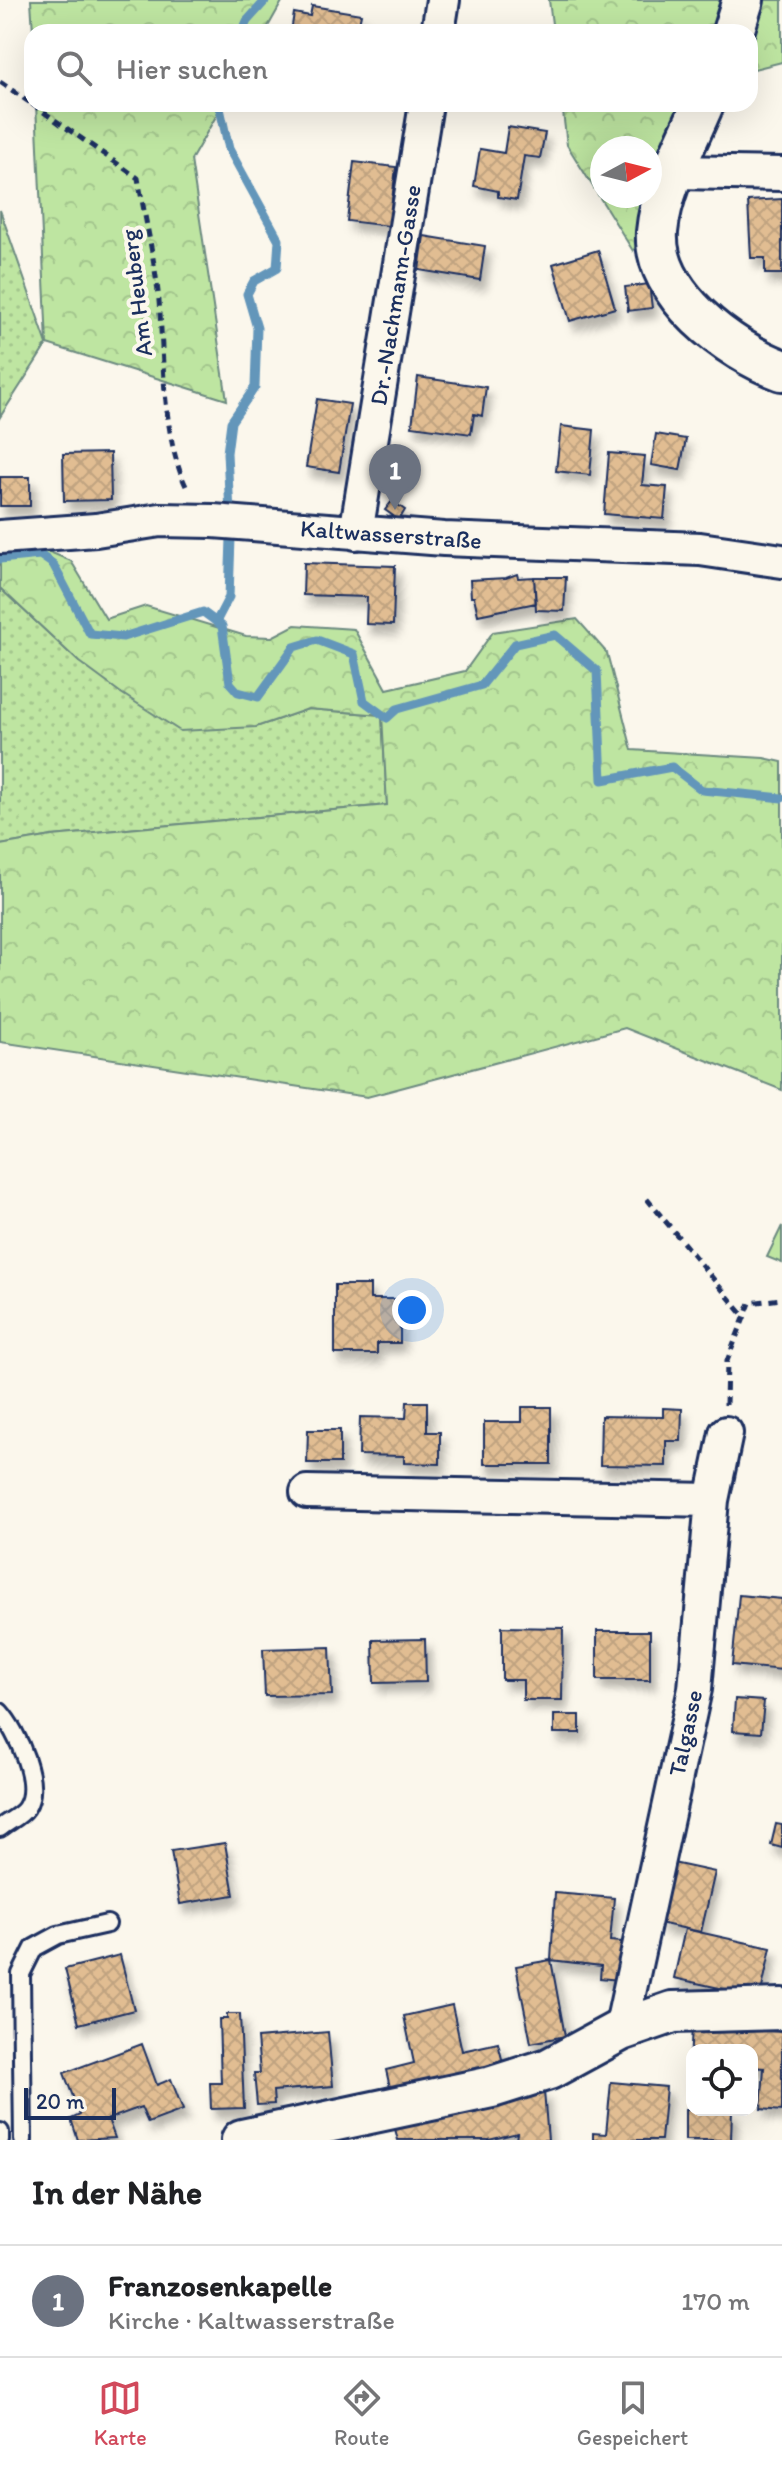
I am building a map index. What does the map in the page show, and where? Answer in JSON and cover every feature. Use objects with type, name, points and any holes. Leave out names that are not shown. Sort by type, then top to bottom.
[{"type":"street","points":[[439,24],[443,0]]},
{"type":"street","points":[[736,24],[743,0]]},
{"type":"street","name":"Dr.-Nachmann-Gasse","points":[[356,533],[425,112]]},
{"type":"street","points":[[700,112],[660,213],[657,251],[670,282],[706,325],[748,354],[782,370]]},
{"type":"street","points":[[674,172],[782,174]]},
{"type":"street","name":"Kaltwasserstraße","points":[[0,537],[96,530],[160,520],[213,521],[444,539],[700,549],[782,561]]},
{"type":"street","name":"Talgasse","points":[[621,2030],[695,1689],[712,1500],[726,1433]]},
{"type":"street","points":[[307,1492],[712,1500]]},
{"type":"street","points":[[242,2140],[492,2087],[549,2069],[621,2030],[673,2012],[782,2009]]},
{"type":"lane","points":[[0,1712],[11,1725],[33,1781],[26,1808],[0,1828]]},
{"type":"lane","points":[[23,2140],[21,1974],[34,1948],[58,1935],[107,1924]]},
{"type":"lane","points":[[0,2132],[0,2140]]},
{"type":"path","name":"Am Heuberg","points":[[0,82],[24,98]]},
{"type":"path","name":"Am Heuberg","points":[[43,112],[138,178],[159,300],[162,369],[180,475],[195,504],[213,521]]},
{"type":"path","points":[[647,1199],[745,1317]]},
{"type":"path","points":[[726,1433],[727,1361],[750,1303],[782,1299]]},
{"type":"green space","points":[[31,0],[283,0],[270,24],[32,24]]},
{"type":"green space","points":[[549,0],[782,0],[782,62],[758,68],[758,24],[552,24]]},
{"type":"green space","points":[[36,112],[218,112],[191,160],[227,400],[47,344]]},
{"type":"green space","points":[[563,112],[722,112],[662,206],[662,136],[590,136],[590,182],[567,145]]},
{"type":"green space","points":[[606,208],[660,208],[633,251]]},
{"type":"green space","points":[[0,210],[47,344],[0,417]]},
{"type":"green space","points":[[31,544],[71,561],[106,619],[146,606],[246,636],[272,637],[295,625],[354,629],[387,689],[465,671],[493,632],[577,619],[607,653],[632,750],[764,758],[782,762],[782,1090],[625,1028],[367,1097],[0,1042],[0,845],[52,836],[387,805],[382,715],[308,709],[256,727],[180,731],[79,662],[0,588],[0,545]]},
{"type":"green space","points":[[0,588],[79,662],[256,727],[308,709],[382,715],[387,805],[52,836],[0,845]]},
{"type":"green space","points":[[782,1226],[782,1263],[767,1257]]},
{"type":"building","points":[[312,6],[361,14],[359,24],[292,24],[294,13],[310,16]]},
{"type":"building","points":[[508,127],[545,133],[540,158],[524,156],[517,200],[498,197],[498,191],[474,186],[480,149],[504,153]]},
{"type":"building","points":[[354,162],[396,167],[389,226],[347,221]]},
{"type":"building","points":[[782,199],[782,274],[765,274],[765,258],[751,258],[748,201]]},
{"type":"building","points":[[424,236],[485,246],[480,280],[419,270]]},
{"type":"building","points":[[598,250],[615,308],[570,321],[553,264]]},
{"type":"building","points":[[649,284],[652,308],[628,311],[625,287]]},
{"type":"building","points":[[418,377],[486,387],[482,416],[474,414],[471,434],[412,426]]},
{"type":"building","points":[[317,399],[350,404],[339,472],[306,467]]},
{"type":"building","points":[[561,426],[594,430],[590,475],[556,471]]},
{"type":"building","points":[[656,434],[686,439],[680,470],[651,465]]},
{"type":"building","points":[[110,453],[111,500],[64,501],[63,454]]},
{"type":"building","points":[[609,453],[645,456],[642,485],[667,487],[664,519],[604,514]]},
{"type":"building","points":[[0,477],[30,477],[30,506],[0,506]]},
{"type":"building","points":[[392,501],[405,510],[399,520],[385,510]]},
{"type":"building","points":[[304,563],[395,566],[393,625],[366,624],[367,597],[303,595]]},
{"type":"building","points":[[517,574],[518,578],[534,577],[536,603],[478,615],[474,597],[471,597],[470,580],[506,578]]},
{"type":"building","points":[[534,577],[566,577],[564,611],[536,610]]},
{"type":"building","points":[[335,1285],[370,1285],[370,1299],[400,1299],[400,1343],[377,1343],[377,1354],[335,1354]]},
{"type":"building","points":[[407,1402],[427,1402],[427,1432],[440,1432],[440,1464],[404,1463],[404,1456],[359,1455],[360,1417],[406,1418]]},
{"type":"building","points":[[522,1407],[551,1407],[551,1464],[484,1464],[484,1422],[522,1422]]},
{"type":"building","points":[[663,1408],[682,1409],[681,1441],[666,1441],[666,1466],[600,1465],[601,1416],[663,1417]]},
{"type":"building","points":[[308,1430],[340,1430],[340,1463],[307,1463]]},
{"type":"building","points":[[739,1595],[782,1599],[782,1670],[732,1665]]},
{"type":"building","points":[[502,1627],[563,1628],[562,1700],[523,1700],[523,1680],[502,1680]]},
{"type":"building","points":[[597,1631],[650,1631],[650,1680],[597,1680]]},
{"type":"building","points":[[425,1639],[426,1682],[374,1683],[373,1640]]},
{"type":"building","points":[[330,1647],[332,1695],[265,1696],[263,1649]]},
{"type":"building","points":[[735,1699],[764,1701],[761,1733],[733,1731]]},
{"type":"building","points":[[554,1715],[580,1715],[580,1733],[554,1733]]},
{"type":"building","points":[[776,1824],[782,1825],[782,1848],[771,1845]]},
{"type":"building","points":[[225,1843],[234,1895],[180,1904],[171,1851]]},
{"type":"building","points":[[673,1863],[715,1872],[701,1932],[659,1923]]},
{"type":"building","points":[[555,1893],[614,1898],[610,1941],[622,1942],[619,1980],[600,1978],[601,1966],[551,1960]]},
{"type":"building","points":[[685,1929],[771,1948],[760,1997],[674,1978]]},
{"type":"building","points":[[120,1955],[134,2010],[79,2024],[65,1969]]},
{"type":"building","points":[[551,1960],[565,2036],[531,2043],[516,1966]]},
{"type":"building","points":[[452,2005],[462,2051],[498,2043],[505,2071],[392,2096],[386,2070],[414,2063],[404,2016]]},
{"type":"building","points":[[227,2014],[240,2014],[244,2108],[211,2109],[210,2083],[221,2083],[219,2019],[227,2019]]},
{"type":"building","points":[[692,2026],[782,2032],[782,2111],[761,2109],[764,2068],[758,2068],[758,2044],[691,2044]]},
{"type":"building","points":[[328,2032],[333,2086],[273,2091],[274,2104],[257,2105],[254,2073],[260,2073],[257,2038]]},
{"type":"building","points":[[142,2044],[157,2085],[171,2079],[183,2110],[148,2123],[141,2107],[108,2119],[115,2138],[78,2140],[71,2119],[80,2115],[64,2073]]},
{"type":"building","points":[[611,2082],[666,2087],[661,2140],[593,2140],[593,2133],[606,2134]]},
{"type":"building","points":[[544,2091],[548,2140],[516,2140],[517,2133],[489,2140],[398,2140],[395,2129]]},
{"type":"building","points":[[685,2110],[686,2116],[732,2116],[731,2140],[685,2140]]},
{"type":"waterway","points":[[246,24],[266,0]]},
{"type":"waterway","points":[[221,112],[229,149],[279,240],[277,268],[254,281],[247,294],[257,328],[255,387],[231,422],[227,453],[230,513]]},
{"type":"waterway","points":[[216,622],[229,597],[231,538]]},
{"type":"waterway","points":[[0,559],[40,555],[53,564],[90,634],[123,637],[203,612],[222,626],[230,683],[238,692],[258,697],[294,647],[317,640],[354,654],[364,701],[387,718],[397,709],[482,685],[515,644],[555,635],[597,671],[602,780],[672,767],[702,790],[782,798]]},
{"type":"place","name":"Franzosenkapelle","points":[[395,510]]}]
